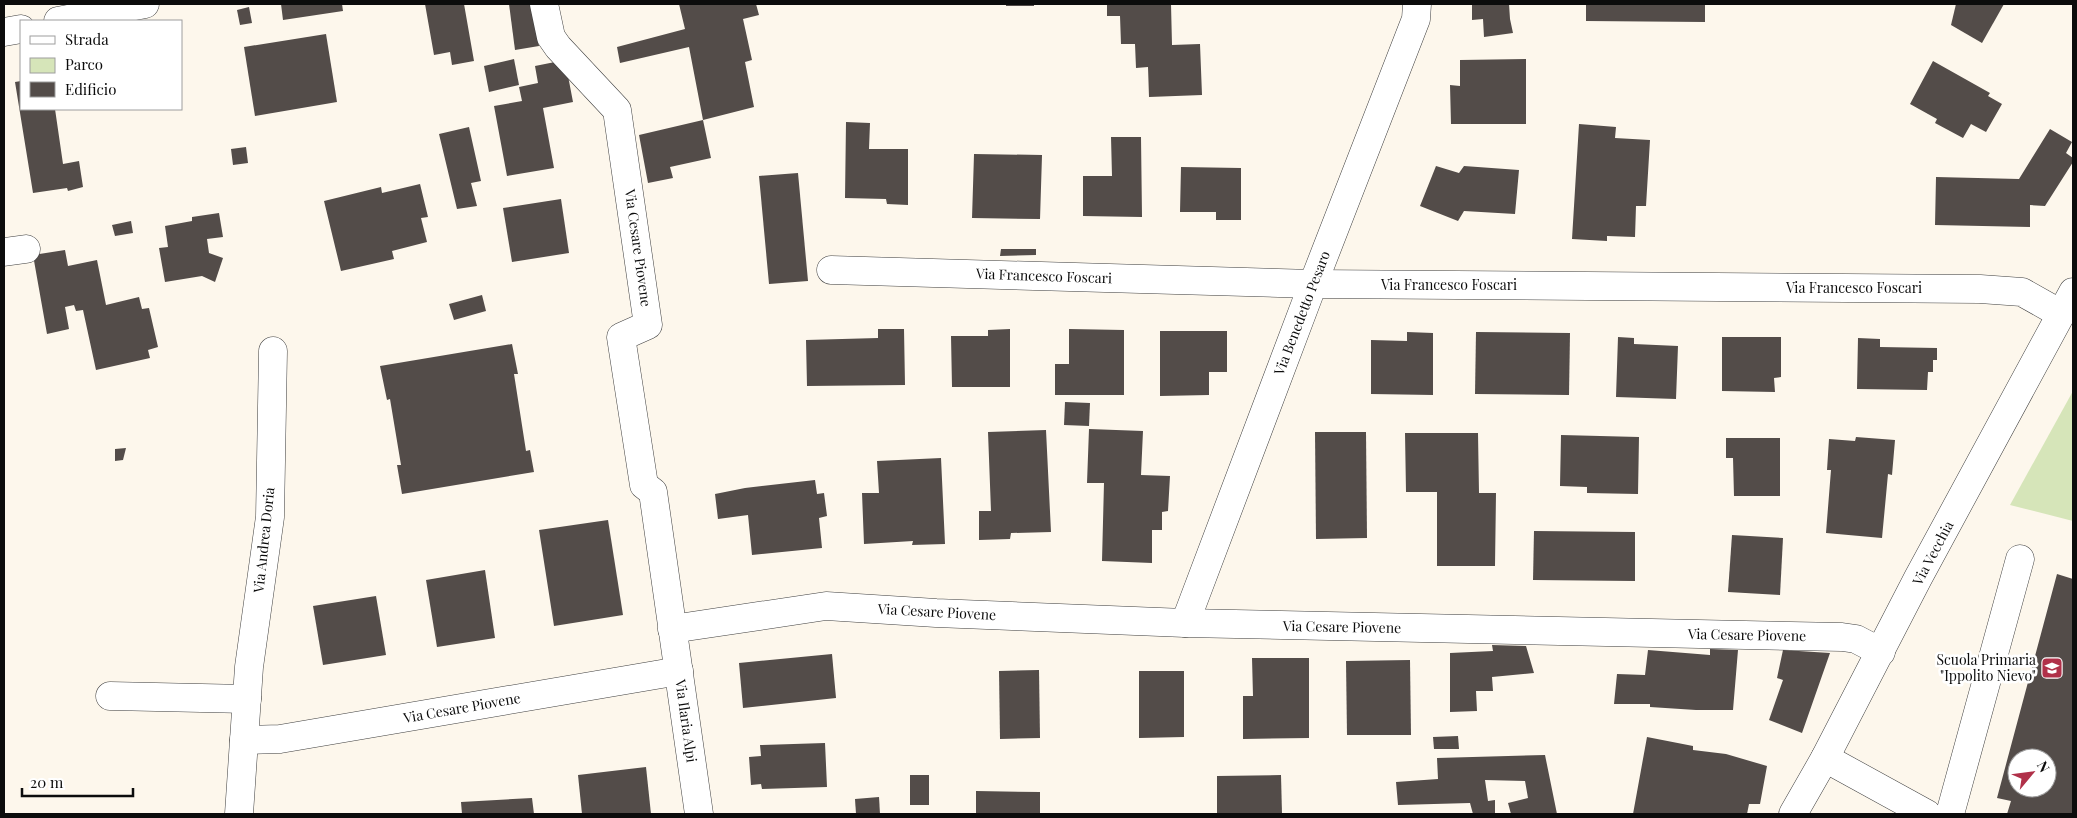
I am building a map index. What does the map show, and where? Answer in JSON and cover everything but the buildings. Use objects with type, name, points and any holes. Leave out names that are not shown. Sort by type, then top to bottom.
[{"type":"street","points":[[60,20],[84,10],[145,4]]},
{"type":"street","name":"Via Cesare Piovene","points":[[544,4],[551,36],[558,47],[618,110],[648,325],[620,337],[644,485],[653,492],[672,629],[826,606],[936,613],[1185,623],[1842,637],[1856,640],[1882,652]]},
{"type":"street","name":"Via Benedetto Pesaro","points":[[1185,623],[1313,284],[1416,19],[1417,4]]},
{"type":"street","points":[[4,32],[20,29]]},
{"type":"street","name":"Via Francesco Foscari","points":[[831,270],[1313,284],[1980,289],[2022,292],[2067,303]]},
{"type":"street","name":"Via Vecchia","points":[[1793,814],[1826,758],[1882,652],[1918,578],[2067,303]]},
{"type":"street","name":"Via Andrea Doria","points":[[239,814],[249,667],[270,517],[273,351]]},
{"type":"street","points":[[1950,814],[2020,559]]},
{"type":"street","name":"Via Ilaria Alpi","points":[[672,629],[699,814]]},
{"type":"street","name":"Via Cesare Piovene","points":[[244,740],[280,739],[679,671]]},
{"type":"street","points":[[110,696],[247,699]]},
{"type":"street","points":[[1826,758],[1927,814]]},
{"type":"green space","points":[[2073,391],[2073,521],[2010,505]]},
{"type":"place","name":"Scuola Primaria \"Ippolito Nievo\"","points":[[2052,668]]}]
